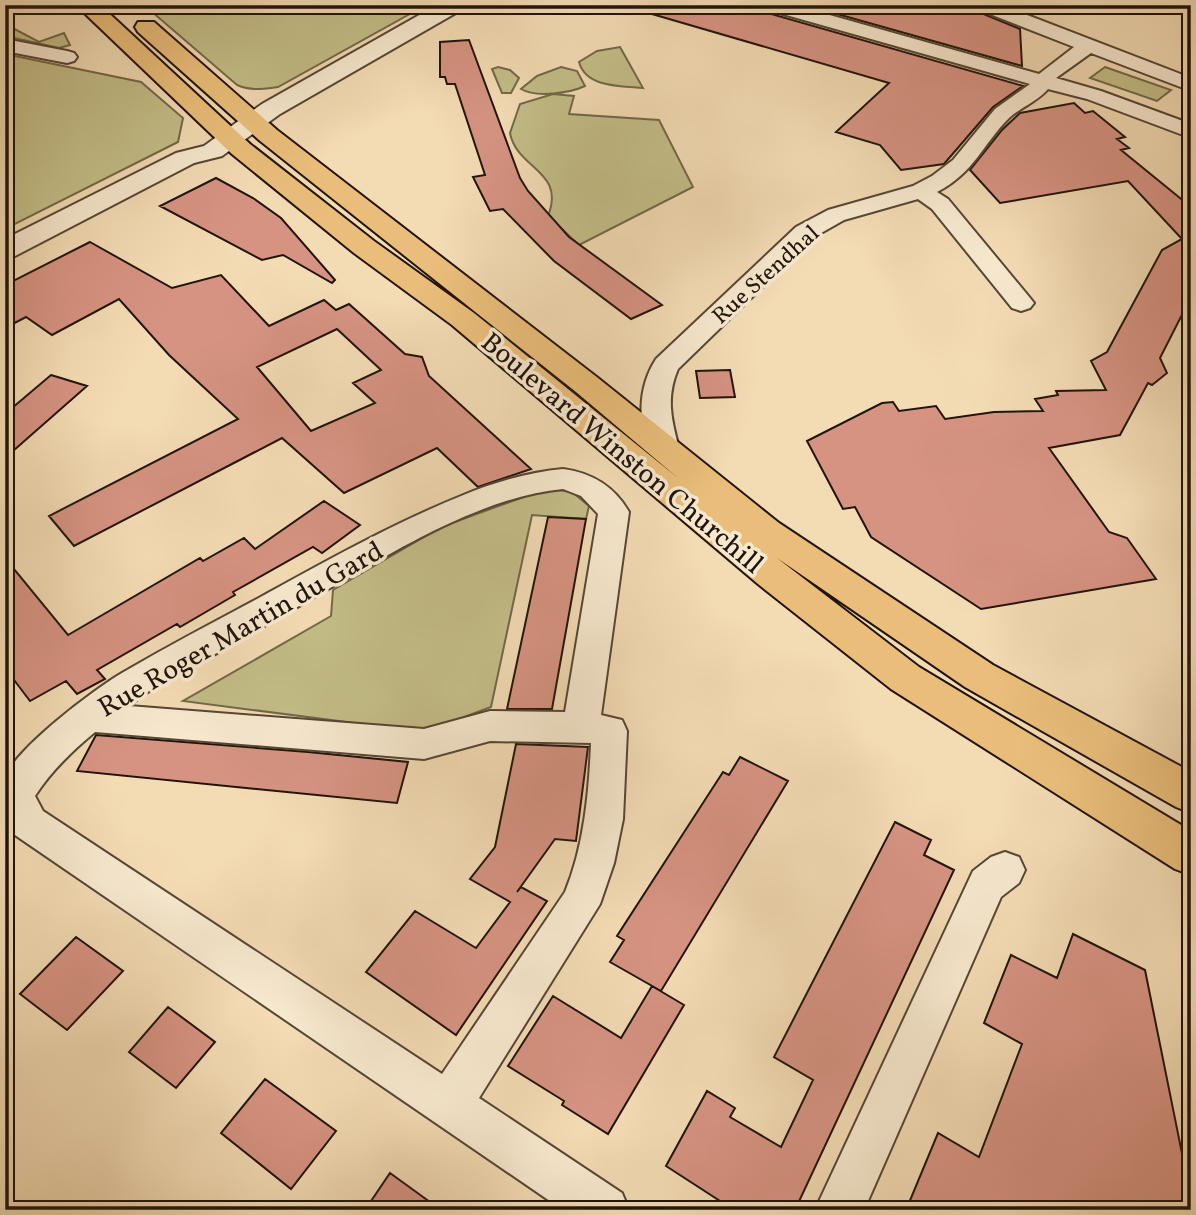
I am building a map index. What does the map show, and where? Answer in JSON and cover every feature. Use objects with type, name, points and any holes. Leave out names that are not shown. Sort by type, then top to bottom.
[{"type":"main road","name":"Boulevard Winston Churchill","points":[[88,5],[235,125],[664,448],[766,532],[846,589],[979,676],[1191,794]]},
{"type":"main road","name":"Boulevard Winston Churchill","points":[[128,12],[230,99],[235,125],[364,247],[463,319],[760,566],[905,678],[1191,855]]},
{"type":"street","points":[[5,250],[185,158],[213,151],[259,100],[283,90],[440,5]]},
{"type":"street","points":[[5,233],[271,108],[453,5]]},
{"type":"street","points":[[772,5],[1094,95],[1191,132]]},
{"type":"street","points":[[984,5],[1191,85]]},
{"type":"street","points":[[5,45],[67,57]]},
{"type":"street","name":"Rue Stendhal","points":[[664,448],[654,409],[654,392],[666,365],[805,232],[836,215],[921,191],[961,165],[1002,113],[1035,91],[1054,69],[1087,47]]},
{"type":"street","points":[[1165,121],[1191,102]]},
{"type":"street","points":[[921,191],[940,204],[1021,303]]},
{"type":"street","name":"Rue Roger Martin du Gard","points":[[582,727],[614,512],[592,489],[576,481],[542,481],[475,502],[381,545],[132,684],[87,717],[41,759],[15,793],[29,823],[605,1210]]},
{"type":"street","points":[[87,717],[424,744],[490,726],[582,727],[609,731],[609,764],[597,854],[590,884],[580,904],[447,1105]]},
{"type":"street","points":[[839,1210],[987,884],[1005,870]]},
{"type":"shaded area","points":[[144,5],[426,5],[278,87],[257,89],[237,85]]},
{"type":"shaded area","points":[[5,24],[39,42],[64,33],[70,45],[59,48],[5,36]]},
{"type":"shaded area","points":[[620,47],[643,88],[615,86],[597,81],[589,77],[579,62],[597,51]]},
{"type":"shaded area","points":[[5,54],[141,82],[183,118],[178,142],[5,229]]},
{"type":"shaded area","points":[[498,67],[510,70],[519,78],[511,93],[502,93],[492,69]]},
{"type":"shaded area","points":[[561,67],[577,71],[585,86],[553,93],[527,92],[521,89],[537,76]]},
{"type":"shaded area","points":[[1105,67],[1171,90],[1157,101],[1090,78]]},
{"type":"shaded area","points":[[553,94],[574,96],[569,114],[659,120],[693,187],[579,245],[548,216],[552,201],[551,189],[546,179],[521,155],[510,133],[520,104]]},
{"type":"shaded area","points":[[552,489],[572,492],[589,506],[586,519],[532,515],[491,707],[424,732],[183,701],[331,616],[333,590],[441,527]]},
{"type":"building","points":[[646,5],[761,5],[764,12],[1023,86],[993,107],[944,164],[901,170],[880,145],[836,132],[889,83],[645,12]]},
{"type":"building","points":[[805,5],[973,5],[976,11],[1020,29],[1022,66]]},
{"type":"building","points":[[469,40],[520,178],[528,191],[569,237],[662,305],[631,319],[554,261],[503,209],[490,211],[473,177],[485,175],[455,84],[447,84],[445,77],[440,77],[440,42]]},
{"type":"building","points":[[1074,103],[1085,113],[1093,111],[1125,137],[1117,139],[1129,148],[1121,150],[1191,207],[1191,297],[1160,358],[1167,373],[1152,385],[1148,383],[1120,435],[1049,448],[1109,532],[1127,538],[1156,579],[981,609],[871,537],[855,507],[843,509],[807,441],[882,403],[893,402],[899,411],[936,406],[945,419],[994,412],[1043,411],[1035,399],[1058,395],[1056,391],[1106,390],[1091,361],[1107,352],[1162,250],[1182,239],[1128,181],[1000,203],[970,170],[1002,130],[1020,113]]},
{"type":"building","points":[[216,178],[253,198],[281,218],[335,280],[332,283],[283,255],[262,260],[160,206]]},
{"type":"building","points":[[90,242],[172,288],[221,275],[269,326],[324,300],[336,310],[349,304],[405,354],[422,357],[429,376],[531,469],[478,487],[437,448],[344,493],[282,438],[74,546],[49,516],[238,419],[169,355],[119,299],[52,335],[26,317],[5,328],[5,285]],"holes":[[[337,329],[381,370],[353,383],[375,403],[311,431],[257,367]]]},
{"type":"building","points":[[730,370],[735,397],[700,398],[696,371]]},
{"type":"building","points":[[51,375],[87,386],[5,458],[5,414]]},
{"type":"building","points":[[324,501],[360,525],[322,553],[313,547],[233,592],[235,595],[180,627],[177,624],[97,670],[105,679],[77,694],[66,681],[30,701],[5,668],[5,558],[68,635],[200,558],[203,561],[244,538],[255,549]]},
{"type":"building","points":[[548,517],[586,519],[552,709],[507,709]]},
{"type":"building","points":[[96,735],[408,762],[397,803],[77,771]]},
{"type":"building","points":[[516,744],[588,747],[576,841],[555,839],[517,892],[521,887],[547,901],[456,1035],[366,972],[415,911],[476,948],[510,902],[470,879],[495,847]]},
{"type":"building","points":[[740,757],[788,781],[661,991],[610,962],[624,940],[617,936],[723,772],[729,775]]},
{"type":"building","points":[[895,822],[931,840],[924,855],[954,870],[795,1210],[734,1210],[666,1166],[707,1091],[735,1108],[730,1117],[781,1147],[813,1080],[774,1057]]},
{"type":"building","points":[[1073,934],[1145,970],[1191,1198],[1191,1210],[906,1210],[938,1133],[979,1157],[1022,1044],[984,1023],[1011,955],[1057,978]]},
{"type":"building","points":[[76,937],[123,971],[67,1030],[20,994]]},
{"type":"building","points":[[652,986],[684,1005],[608,1134],[562,1105],[564,1101],[508,1066],[553,996],[621,1038]]},
{"type":"building","points":[[168,1007],[215,1042],[176,1088],[129,1052]]},
{"type":"building","points":[[265,1079],[336,1131],[291,1189],[221,1133]]},
{"type":"building","points":[[390,1173],[441,1210],[365,1210]]}]
